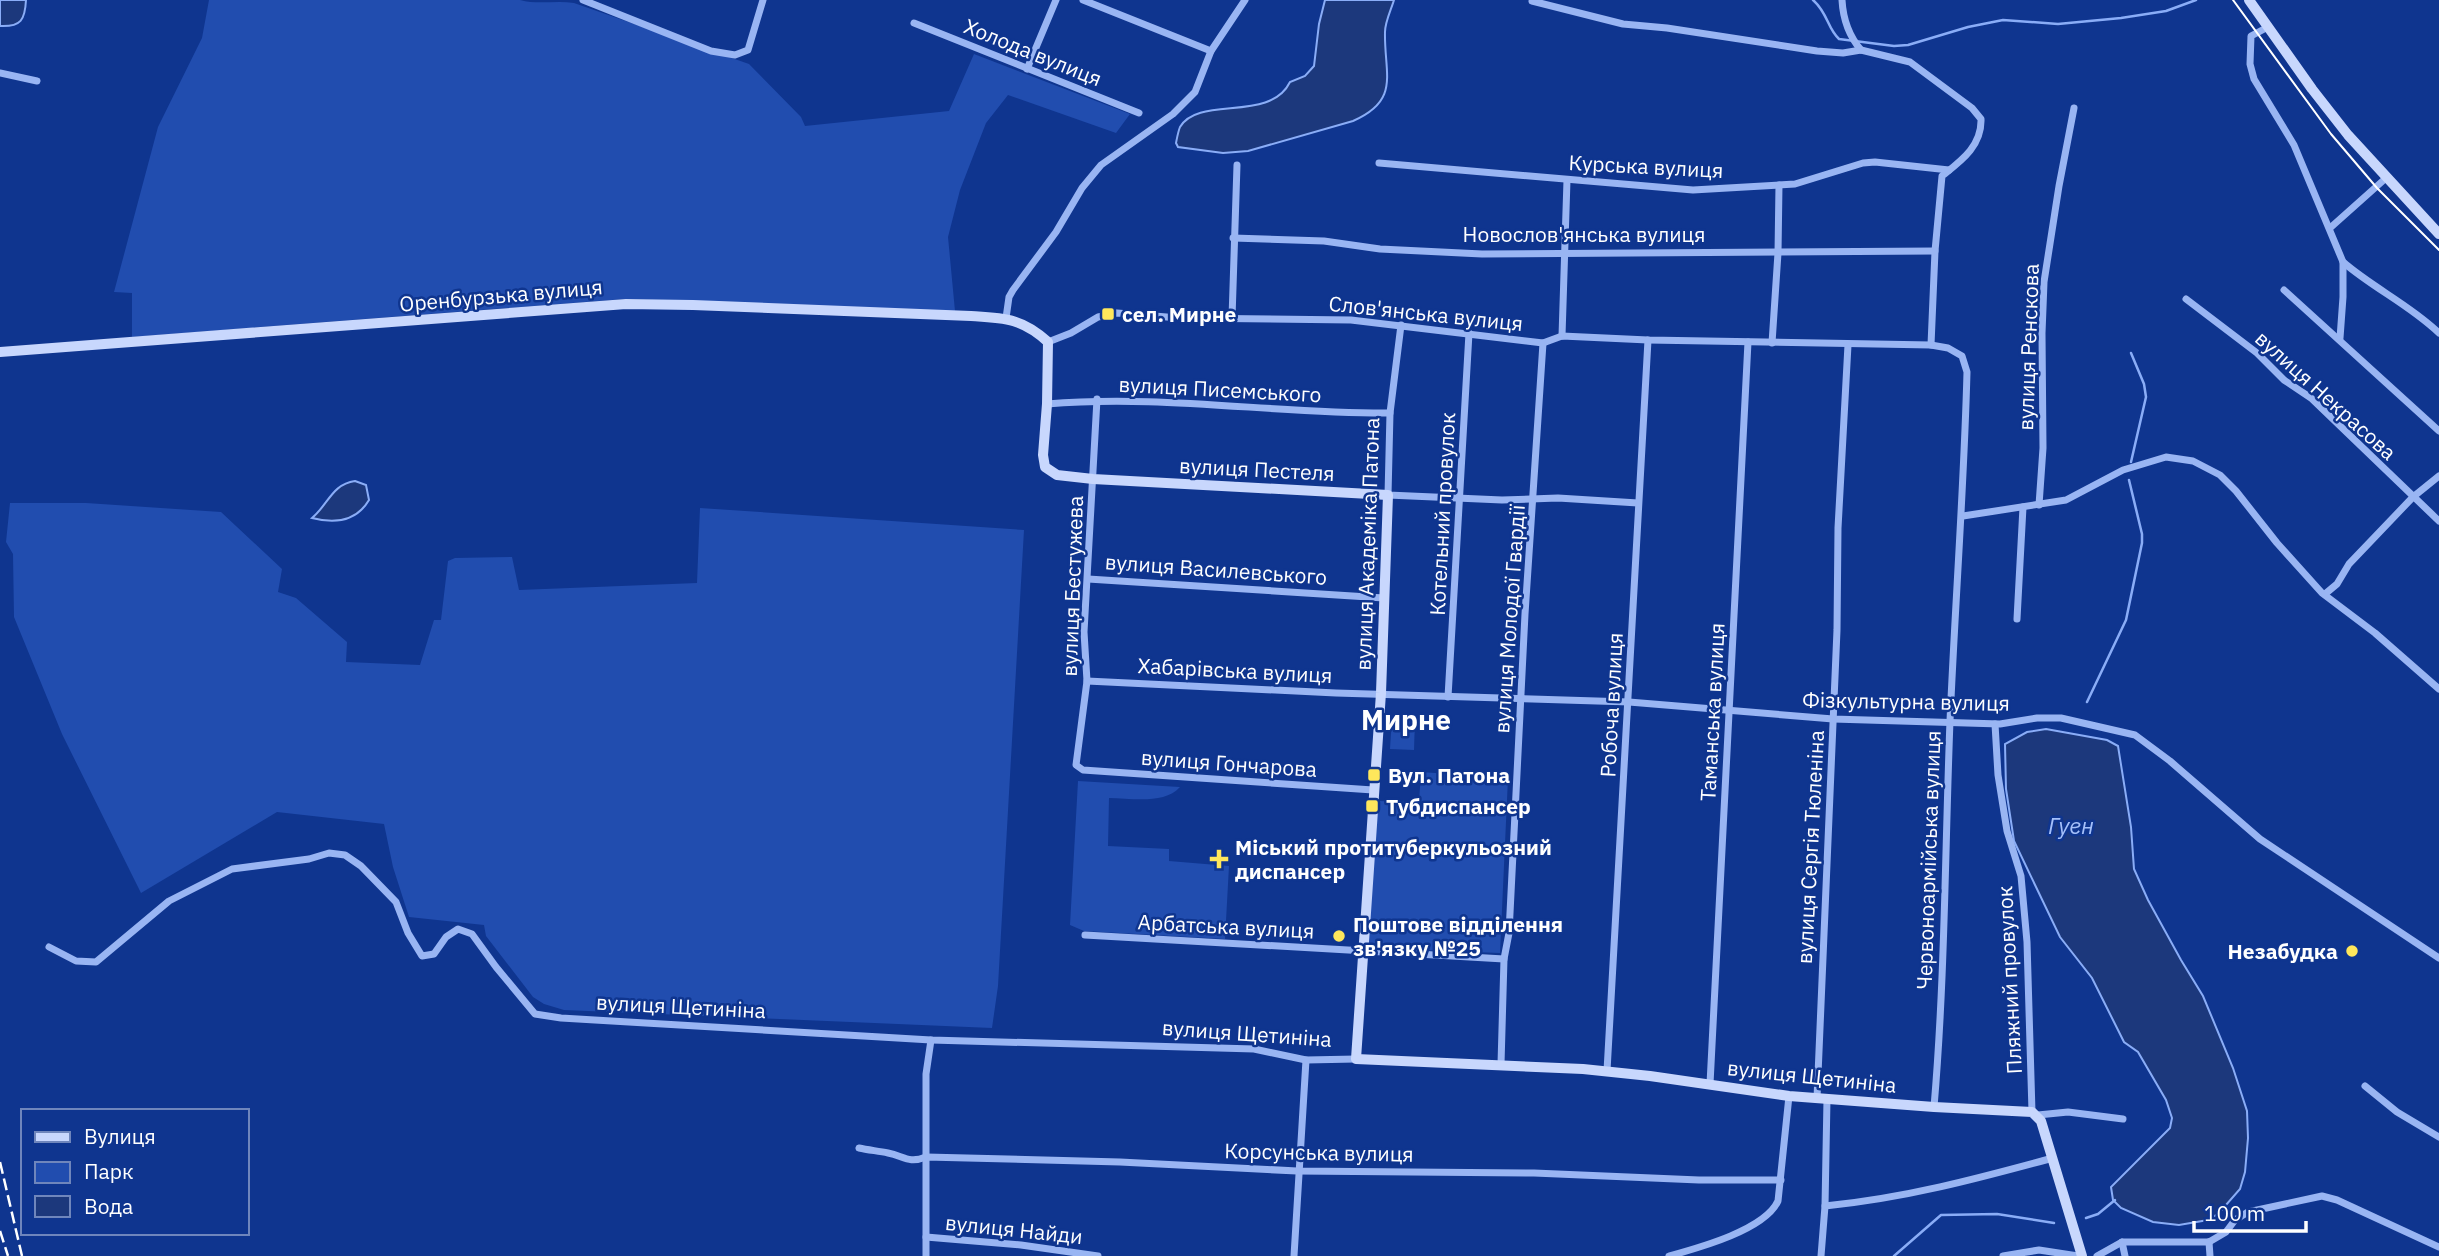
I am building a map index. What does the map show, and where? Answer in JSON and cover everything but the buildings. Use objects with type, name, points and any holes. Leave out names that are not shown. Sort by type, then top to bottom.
[{"type":"street","points":[[583,0],[725,55],[735,55],[748,50],[763,0]]},
{"type":"street","points":[[1027,69],[1056,0]]},
{"type":"street","points":[[1083,0],[1211,51]]},
{"type":"street","points":[[1047,404],[1048,342],[1030,327],[1006,318],[1009,297],[1063,222],[1092,174],[1110,156],[1172,114],[1195,92],[1211,51],[1245,0]]},
{"type":"street","points":[[1842,0],[1844,18],[1857,45],[1910,62],[1972,108],[1981,119],[1982,129],[1969,154],[1942,176],[1935,251],[1931,345]]},
{"type":"street","points":[[2249,0],[2348,135],[2439,234]]},
{"type":"street","points":[[1532,1],[1623,24],[1706,33],[1817,51],[1843,53],[1857,45]]},
{"type":"street","name":"Холода вулиця","points":[[914,23],[1139,113]]},
{"type":"street","points":[[2268,27],[2251,36],[2250,64],[2253,79],[2294,145],[2343,262],[2340,338]]},
{"type":"street","points":[[0,73],[37,81]]},
{"type":"street","name":"вулиця Ренскова","points":[[2039,505],[2043,448],[2044,282],[2074,108]]},
{"type":"street","name":"Курська вулиця","points":[[1379,163],[1693,190],[1779,186],[1875,162],[1950,170]]},
{"type":"street","points":[[1232,318],[1237,165]]},
{"type":"street","points":[[2330,229],[2386,178]]},
{"type":"street","points":[[1562,336],[1567,180]]},
{"type":"street","points":[[1772,343],[1779,186]]},
{"type":"street","name":"Новослов'янська вулиця","points":[[1233,238],[1324,241],[1380,249],[1482,254],[1935,251]]},
{"type":"street","points":[[2343,262],[2357,275],[2402,302],[2439,333]]},
{"type":"street","points":[[2284,290],[2340,338],[2439,431]]},
{"type":"street","name":"вулиця Некрасова","points":[[2186,299],[2257,354],[2284,380],[2311,398],[2439,522]]},
{"type":"street","name":"Оренбурзька вулиця","points":[[0,352],[626,304],[1006,318]]},
{"type":"street","name":"Слов'янська вулиця","points":[[1048,342],[1108,314],[1351,320],[1543,343],[1562,336],[1931,345],[1956,352],[1966,363]]},
{"type":"street","name":"вулиця Академіка Патона","points":[[1356,1059],[1381,693],[1390,413],[1401,325]]},
{"type":"street","name":"Котельний провулок","points":[[1448,697],[1469,333]]},
{"type":"street","name":"Робоча вулиця","points":[[1607,1071],[1648,340]]},
{"type":"street","name":"Таманська вулиця","points":[[1710,1084],[1748,342]]},
{"type":"street","name":"вулиця Молодої Гвардії","points":[[1501,1064],[1504,959],[1509,933],[1543,343]]},
{"type":"street","name":"вулиця Сергія Тюленіна","points":[[1821,1256],[1825,1206],[1822,1098],[1838,528],[1848,345]]},
{"type":"street","name":"Червоноармійська вулиця","points":[[1934,1107],[1963,516],[1966,363]]},
{"type":"street","name":"вулиця Писемського","points":[[1047,404],[1097,399],[1351,414],[1390,413]]},
{"type":"street","name":"вулиця Бестужева","points":[[1083,770],[1076,765],[1076,760],[1082,733],[1082,708],[1087,681],[1084,632],[1097,399]]},
{"type":"street","name":"вулиця Пестеля","points":[[1047,404],[1043,455],[1045,467],[1057,475],[1461,499],[1558,498],[1638,503]]},
{"type":"street","points":[[1963,516],[2066,500],[2123,470],[2166,457],[2193,461],[2220,475],[2236,491],[2277,543],[2322,593],[2375,633],[2439,689]]},
{"type":"street","points":[[2325,594],[2337,584],[2348,564],[2413,497],[2439,476]]},
{"type":"street","points":[[2017,619],[2023,507]]},
{"type":"street","name":"вулиця Василевського","points":[[1088,579],[1384,598]]},
{"type":"street","name":"Хабарівська вулиця","points":[[1087,681],[1381,693]]},
{"type":"street","name":"Фізкультурна вулиця","points":[[1381,693],[1629,702],[1833,719],[1995,724],[2037,718],[2061,718],[2136,735],[2260,839],[2439,958]]},
{"type":"street","name":"Пляжний провулок","points":[[1995,724],[1998,775],[2007,831],[2021,876],[2035,1113]]},
{"type":"street","name":"вулиця Гончарова","points":[[1083,770],[1373,790]]},
{"type":"street","name":"вулиця Щетиніна","points":[[49,947],[76,961],[96,962],[169,901],[232,869],[309,859],[329,853],[345,855],[361,866],[396,902],[408,933],[422,956],[434,954],[446,937],[458,929],[472,934],[535,1014],[561,1018],[931,1040],[1254,1049],[1306,1060],[1501,1064],[1607,1071],[1788,1096],[2035,1113]]},
{"type":"street","name":"Арбатська вулиця","points":[[1086,935],[1504,959]]},
{"type":"street","points":[[926,1256],[926,1074],[931,1040]]},
{"type":"street","points":[[1294,1256],[1297,1171],[1306,1060]]},
{"type":"street","points":[[2365,1086],[2397,1112],[2439,1137]]},
{"type":"street","points":[[1669,1256],[1738,1232],[1774,1210],[1781,1180],[1788,1096]]},
{"type":"street","points":[[2003,1256],[2039,1250],[2080,1256],[2053,1158],[2035,1113],[2068,1112],[2123,1119]]},
{"type":"street","name":"Корсунська вулиця","points":[[859,1148],[916,1161],[926,1157],[1120,1162],[1297,1171],[1534,1173],[1699,1180],[1781,1180]]},
{"type":"street","points":[[1825,1206],[1878,1201],[1943,1188],[2053,1158]]},
{"type":"street","points":[[2097,1256],[2122,1242],[2209,1242],[2226,1232],[2235,1220],[2248,1212],[2322,1196],[2337,1200],[2439,1247]]},
{"type":"street","name":"вулиця Найди","points":[[926,1237],[1021,1244],[1098,1256]]},
{"type":"street","points":[[2122,1242],[2125,1256]]},
{"type":"street","points":[[2209,1242],[2210,1256]]},
{"type":"green space","points":[[209,0],[520,0],[574,3],[749,64],[801,117],[805,126],[949,111],[974,54],[1130,114],[1116,133],[1008,95],[986,123],[960,190],[948,237],[955,311],[624,299],[132,337],[132,293],[114,292],[158,127],[202,38]]},
{"type":"green space","points":[[10,503],[86,503],[221,512],[282,569],[278,592],[296,598],[347,642],[346,662],[420,665],[434,620],[441,620],[448,561],[455,558],[512,557],[519,590],[697,583],[700,508],[1024,530],[998,986],[992,1028],[564,1010],[544,1004],[533,997],[486,936],[484,925],[409,917],[393,867],[384,824],[277,812],[141,893],[62,734],[14,617],[13,554],[6,542]]},
{"type":"green space","points":[[1392,718],[1415,720],[1414,750],[1390,749]]},
{"type":"green space","points":[[1421,772],[1508,778],[1500,953],[1367,948],[1376,801],[1419,802]]},
{"type":"green space","points":[[1078,781],[1180,787],[1173,793],[1156,798],[1109,798],[1108,846],[1169,849],[1169,861],[1229,866],[1225,939],[1084,931],[1070,925]]},
{"type":"water","points":[[0,0],[26,0],[20,21],[13,25],[0,26]]},
{"type":"water","points":[[1325,0],[1394,0],[1385,28],[1387,84],[1378,104],[1353,121],[1248,151],[1223,153],[1178,147],[1176,143],[1180,127],[1189,118],[1202,112],[1267,102],[1280,94],[1290,82],[1305,76],[1314,66]]},
{"type":"water","points":[[355,481],[366,485],[369,500],[358,513],[337,521],[312,518],[341,486]]},
{"type":"water","name":"Гуен","points":[[2046,729],[2107,740],[2118,746],[2131,827],[2134,869],[2148,900],[2203,996],[2233,1068],[2247,1111],[2245,1172],[2240,1189],[2219,1213],[2208,1220],[2179,1225],[2153,1222],[2121,1208],[2113,1200],[2111,1187],[2170,1128],[2172,1118],[2166,1100],[2138,1052],[2124,1042],[2092,978],[2060,937],[2014,841],[2006,789],[2005,744],[2027,732]]},
{"type":"waterway","points":[[1813,0],[1839,39],[1894,46],[1908,45],[1968,27],[2003,20],[2058,24],[2121,18],[2166,11],[2196,0]]},
{"type":"waterway","points":[[2131,353],[2144,384],[2146,397],[2131,462]]},
{"type":"waterway","points":[[2087,702],[2126,620],[2142,543],[2129,480]]},
{"type":"waterway","points":[[2086,1218],[2098,1214],[2115,1200]]},
{"type":"waterway","points":[[1894,1256],[1941,1215],[1997,1214],[2054,1223]]},
{"type":"tram line","points":[[2233,0],[2331,134],[2377,188],[2439,250]]},
{"type":"railway","points":[[0,1162],[22,1256]]},
{"type":"railway","points":[[0,1231],[8,1256]]},
{"type":"place","name":"сел. Мирне","points":[[1108,314]]},
{"type":"place","name":"Вул. Патона","points":[[1374,775]]},
{"type":"place","name":"Тубдиспансер","points":[[1372,806]]},
{"type":"place","name":"Міський протитуберкульозний диспансер","points":[[1219,859]]},
{"type":"place","name":"Поштове відділення зв'язку №25","points":[[1339,936]]},
{"type":"place","name":"Незабудка","points":[[2352,951]]},
{"type":"district","name":"Мирне","points":[[1406,719]]}]
